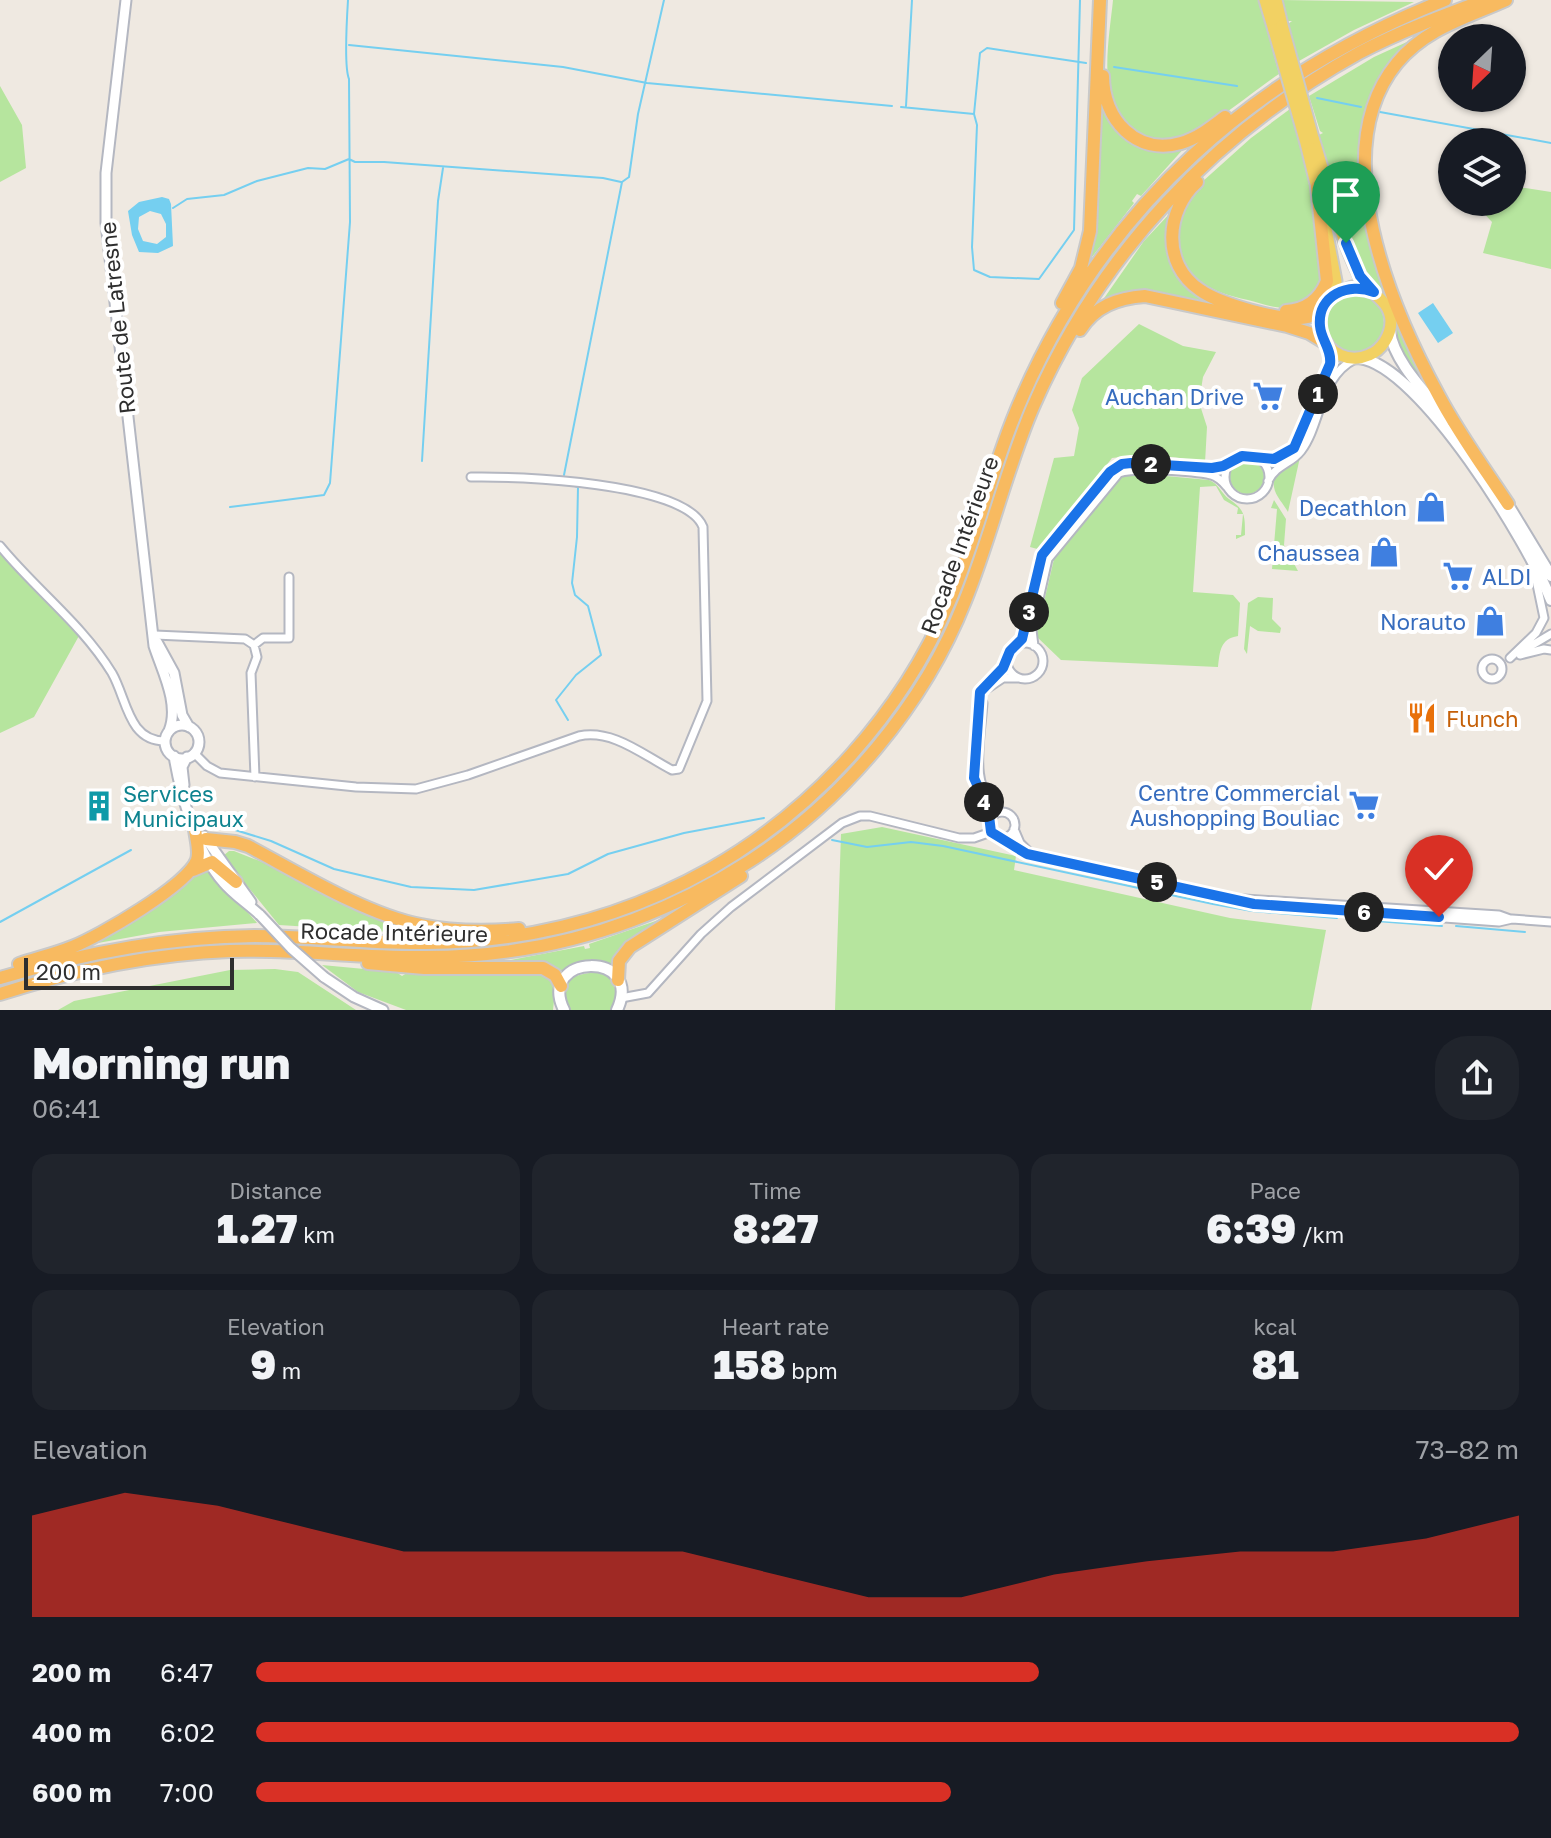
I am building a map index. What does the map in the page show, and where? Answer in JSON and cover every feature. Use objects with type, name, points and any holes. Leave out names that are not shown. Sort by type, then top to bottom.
[{"type":"highway","points":[[0,978],[96,953],[192,939],[262,936],[423,943],[500,940],[534,934],[635,905],[711,868],[743,849],[807,799],[852,754],[882,718],[911,675],[950,601],[990,481],[1049,324],[1075,281],[1088,245],[1100,0]]},
{"type":"highway","points":[[1108,0],[1104,93],[1113,117],[1131,136],[1154,145],[1183,143],[1240,105],[1352,41],[1445,0]]},
{"type":"highway","name":"Rocade Intérieure","points":[[0,994],[79,971],[155,957],[239,951],[423,958],[499,954],[558,943],[606,930],[669,906],[721,878],[777,841],[818,808],[892,729],[943,648],[964,604],[1003,485],[1036,400],[1075,323],[1143,227],[1184,183],[1233,138],[1281,102],[1361,52],[1485,0]]},
{"type":"highway","points":[[1506,0],[1433,32],[1396,64],[1376,99],[1369,121],[1365,166],[1375,233],[1386,275],[1413,342],[1451,418],[1508,504]]},
{"type":"highway","points":[[1023,393],[1064,315],[1134,217],[1194,154],[1279,84]]},
{"type":"highway","points":[[1281,102],[1189,189],[1172,224],[1173,247],[1182,271],[1198,290],[1222,300],[1290,318],[1309,316],[1327,302]]},
{"type":"highway","points":[[1222,300],[1291,311],[1306,306],[1319,296],[1328,273],[1317,187]]},
{"type":"highway","points":[[1036,400],[1087,319],[1110,303],[1129,297],[1160,297],[1287,326],[1309,333],[1327,344]]},
{"type":"highway","points":[[618,980],[619,961],[630,947],[757,865],[818,808]]},
{"type":"highway","points":[[190,872],[198,858],[195,829]]},
{"type":"highway","points":[[206,839],[248,846],[381,913],[418,925],[457,931],[519,929],[534,934]]},
{"type":"highway","points":[[0,971],[91,939],[190,872],[210,862],[218,864],[236,882]]},
{"type":"highway","points":[[335,953],[348,962],[424,968],[543,968],[555,975],[561,986]]},
{"type":"main road","points":[[1265,0],[1278,28],[1309,140],[1346,243],[1360,276],[1388,309],[1391,341],[1398,357],[1508,504],[1551,576]]},
{"type":"main road","points":[[1276,0],[1278,28]]},
{"type":"main road","points":[[1309,140],[1336,281],[1320,326],[1327,344],[1341,355],[1370,360],[1394,375],[1427,407],[1458,446],[1532,560],[1551,600]]},
{"type":"main road","points":[[1327,302],[1352,287],[1374,292]]},
{"type":"main road","points":[[1358,358],[1379,350],[1390,331]]},
{"type":"main road","points":[[564,1010],[561,986],[573,970],[592,964],[602,966],[618,980],[621,998],[617,1010]]},
{"type":"street","name":"Route de Latresne","points":[[126,0],[105,204],[154,646],[174,673],[182,715],[189,727]]},
{"type":"street","points":[[1014,829],[1010,836],[1003,838],[991,832],[988,808],[974,778],[979,699],[983,686],[1003,668],[1010,651],[1018,644],[1026,628],[1042,555],[1115,468],[1131,463],[1205,468],[1230,463],[1242,456],[1280,458],[1297,443],[1328,372],[1331,358],[1327,344]]},
{"type":"street","points":[[1036,855],[1020,843],[1013,819],[992,806],[979,778],[983,700],[987,688],[1003,678],[1032,677],[1041,667],[1041,655],[1034,646],[1032,634],[1048,559],[1119,473],[1138,470],[1204,474],[1220,479],[1237,497],[1249,499],[1261,494],[1275,470],[1300,452],[1326,392],[1342,369],[1358,358]]},
{"type":"street","points":[[1257,458],[1267,469],[1268,481]]},
{"type":"street","points":[[1227,487],[1225,475],[1230,463]]},
{"type":"street","points":[[174,756],[190,755],[220,773],[356,787],[416,789],[592,734],[611,737],[672,770],[679,769],[707,701],[703,527],[699,517],[681,506],[565,479],[471,477]]},
{"type":"street","points":[[0,546],[92,644],[114,678],[140,732],[151,740],[167,736],[179,725],[189,727],[199,739],[182,767],[183,782],[206,839],[260,915]]},
{"type":"street","points":[[1510,658],[1536,633],[1544,618],[1532,560]]},
{"type":"street","points":[[254,645],[263,638],[289,638],[289,577]]},
{"type":"street","points":[[1501,663],[1551,634]]},
{"type":"street","points":[[155,635],[245,639],[254,645],[257,657],[251,673],[255,777]]},
{"type":"street","points":[[1018,644],[1034,646]]},
{"type":"street","points":[[1510,658],[1551,650]]},
{"type":"street","points":[[1007,661],[1010,671],[1019,678]]},
{"type":"street","name":"Route de Latresne","points":[[164,662],[173,716],[167,736]]},
{"type":"street","points":[[167,736],[167,749],[174,756],[178,783],[195,829],[223,883],[324,977],[354,997],[383,1010]]},
{"type":"street","points":[[989,821],[1002,812]]},
{"type":"street","points":[[621,998],[648,993],[731,907],[842,823],[870,816],[959,838],[974,838],[991,832]]},
{"type":"street","points":[[1003,838],[1023,852],[1237,899],[1499,915],[1551,922]]},
{"type":"green space","points":[[1113,0],[1259,0],[1279,74],[1194,133],[1170,140],[1146,138],[1129,128],[1118,114],[1111,97],[1107,57]]},
{"type":"green space","points":[[1281,0],[1414,2],[1354,30],[1299,61],[1288,24],[1292,21],[1287,21]]},
{"type":"green space","points":[[1420,36],[1370,105],[1369,221],[1435,398],[1395,344],[1393,307],[1387,297],[1366,280],[1350,239],[1319,135],[1323,133],[1309,96],[1374,57]]},
{"type":"green space","points":[[1099,71],[1118,131],[1186,146],[1141,196],[1137,194],[1132,201],[1134,203],[1085,266]]},
{"type":"green space","points":[[0,86],[22,125],[26,168],[0,182]]},
{"type":"green space","points":[[1290,109],[1326,277],[1316,294],[1304,302],[1284,308],[1225,294],[1206,285],[1182,261],[1177,246],[1178,229],[1197,188],[1200,190],[1204,185],[1202,182],[1251,138]]},
{"type":"green space","points":[[1526,188],[1551,192],[1551,269],[1483,253],[1492,222],[1486,216],[1526,216]]},
{"type":"green space","points":[[1172,211],[1176,256],[1184,281],[1192,291],[1220,306],[1162,294],[1100,304],[1144,241]]},
{"type":"green space","points":[[1355,294],[1366,296],[1375,303],[1382,312],[1382,334],[1375,343],[1366,350],[1355,352],[1344,350],[1335,343],[1328,334],[1326,323],[1328,312],[1335,303],[1344,296]]},
{"type":"green space","points":[[1139,324],[1183,346],[1216,352],[1203,377],[1199,402],[1207,427],[1205,463],[1158,456],[1112,458],[1041,550],[1030,547],[1054,458],[1074,456],[1079,428],[1072,410],[1082,378]]},
{"type":"green space","points":[[1300,457],[1288,512],[1275,490],[1275,474]]},
{"type":"green space","points":[[1247,460],[1259,465],[1264,477],[1259,489],[1247,494],[1235,489],[1230,477],[1235,465]]},
{"type":"green space","points":[[1134,473],[1209,480],[1215,484],[1226,497],[1238,506],[1243,514],[1237,514],[1238,508],[1224,500],[1216,486],[1200,487],[1193,592],[1233,595],[1240,603],[1238,636],[1224,643],[1218,667],[1061,660],[1036,636],[1054,559],[1118,480]]},
{"type":"green space","points":[[1274,500],[1286,519],[1284,545],[1298,571],[1272,569],[1277,509],[1271,508]]},
{"type":"green space","points":[[1243,514],[1245,535],[1236,539],[1236,535],[1241,535]]},
{"type":"green space","points":[[0,550],[80,634],[34,717],[0,733]]},
{"type":"green space","points":[[1258,597],[1273,598],[1272,619],[1281,628],[1280,633],[1258,631],[1250,626],[1247,654],[1244,649],[1248,603]]},
{"type":"green space","points":[[882,827],[1016,856],[1014,870],[1230,918],[1326,930],[1311,1010],[835,1010],[841,834]]},
{"type":"green space","points":[[229,851],[443,933],[279,925],[223,856]]},
{"type":"green space","points":[[207,867],[257,923],[159,932],[98,943],[198,870]]},
{"type":"green space","points":[[673,915],[622,946],[615,968],[601,962],[587,961],[574,966],[562,976],[495,963],[584,946],[585,949],[590,948],[589,944]]},
{"type":"green space","points":[[322,965],[396,972],[402,976],[407,973],[543,974],[556,982],[553,1010],[406,1010],[358,992]]},
{"type":"green space","points":[[230,970],[298,972],[356,1010],[58,1010],[74,1001]]},
{"type":"green space","points":[[604,972],[612,980],[615,990],[612,1010],[569,1010],[564,990],[566,983],[577,975]]},
{"type":"water","points":[[162,197],[169,199],[173,246],[158,253],[139,252],[128,211],[139,202]],"holes":[[[150,211],[161,214],[166,224],[166,237],[157,244],[143,241],[138,229],[139,217]]]},
{"type":"water","points":[[1433,303],[1453,333],[1438,343],[1418,313]]},
{"type":"waterway","points":[[230,507],[324,495],[330,483],[350,222],[346,53],[348,0]]},
{"type":"waterway","points":[[564,475],[622,182],[629,177],[638,114],[664,0]]},
{"type":"waterway","points":[[906,106],[912,0]]},
{"type":"waterway","points":[[974,114],[977,125],[972,247],[974,270],[990,277],[1039,279],[1074,230],[1080,0]]},
{"type":"waterway","points":[[349,45],[563,67],[647,83],[892,106]]},
{"type":"waterway","points":[[901,107],[974,114],[980,53],[987,48],[1086,63]]},
{"type":"waterway","points":[[1114,67],[1237,86]]},
{"type":"waterway","points":[[1317,98],[1361,107]]},
{"type":"waterway","points":[[1380,112],[1551,143]]},
{"type":"waterway","points":[[173,208],[187,199],[224,195],[257,181],[308,168],[325,169],[349,159],[355,162],[603,178],[621,182]]},
{"type":"waterway","points":[[422,461],[438,201],[443,168]]},
{"type":"waterway","points":[[568,720],[556,700],[576,675],[601,655],[588,606],[575,595],[572,583],[578,487],[571,485]]},
{"type":"waterway","points":[[209,822],[271,841],[334,869],[411,887],[474,890],[568,874],[608,854],[684,833],[764,818]]},
{"type":"waterway","points":[[832,840],[867,847],[911,842],[943,846],[1213,904],[1252,911],[1337,918]]},
{"type":"waterway","points":[[0,922],[131,850]]},
{"type":"waterway","points":[[1350,919],[1442,926]]},
{"type":"waterway","points":[[1456,926],[1525,932]]},
{"type":"place","name":"Auchan Drive","points":[[1268,396]]},
{"type":"place","name":"Decathlon","points":[[1431,507]]},
{"type":"place","name":"Chaussea","points":[[1384,552]]},
{"type":"place","name":"ALDI","points":[[1458,576]]},
{"type":"place","name":"Norauto","points":[[1490,621]]},
{"type":"place","name":"Flunch","points":[[1422,718]]},
{"type":"place","name":"Centre Commercial Aushopping Bouliac","points":[[1364,805]]},
{"type":"place","name":"Services Municipaux","points":[[99,806]]},
{"type":"route","points":[[1346,243],[1364,284],[1374,292],[1352,287],[1341,290],[1331,296],[1323,307],[1320,326],[1330,353],[1330,364],[1294,448],[1280,458],[1267,460],[1242,456],[1212,468],[1131,463],[1122,464],[1110,472],[1042,555],[1022,639],[1010,651],[1003,668],[980,692],[974,778],[988,808],[991,832],[1027,854],[1254,904],[1439,917]]}]
